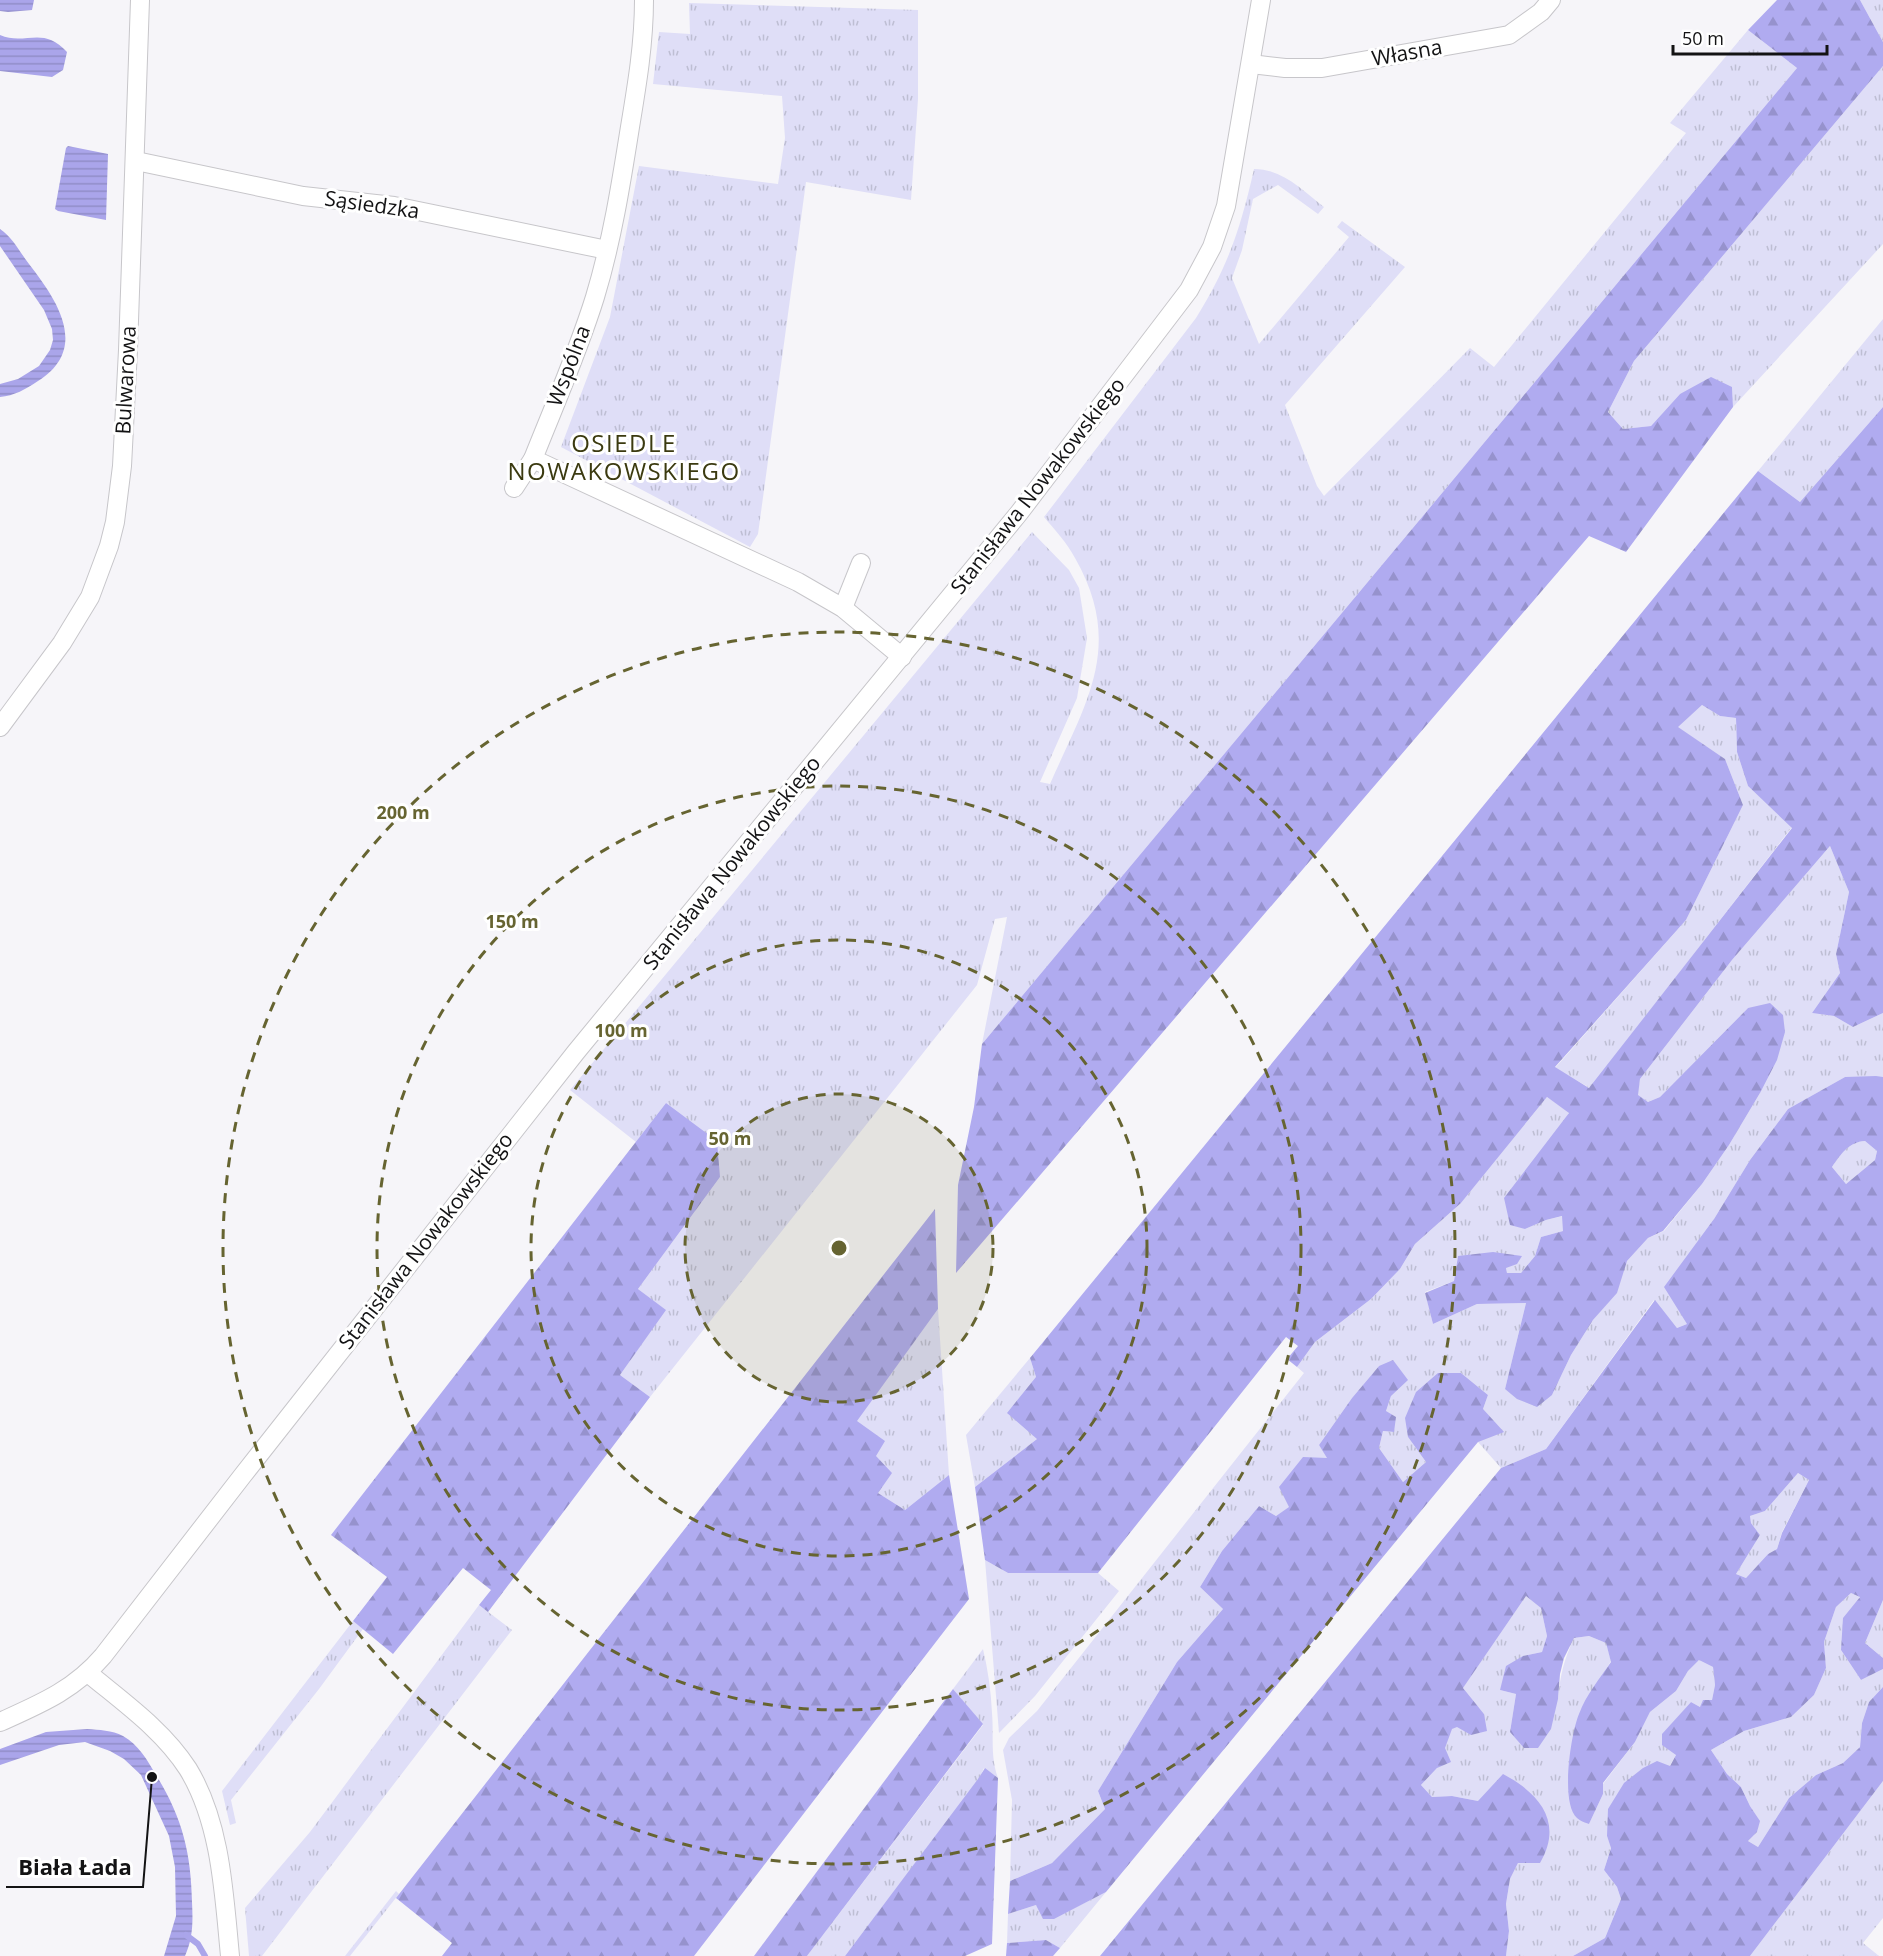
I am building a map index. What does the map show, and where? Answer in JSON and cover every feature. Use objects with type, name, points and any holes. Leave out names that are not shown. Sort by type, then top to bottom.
[{"type":"street","name":"Bulwarowa","points":[[0,727],[62,643],[90,597],[109,546],[115,522],[122,466],[141,0]]},
{"type":"street","name":"Wspólna","points":[[514,488],[533,459],[586,323],[607,250],[620,189],[642,47],[644,0]]},
{"type":"street","name":"Stanisława Nowakowskiego","points":[[0,1722],[65,1691],[88,1673],[576,1052],[1037,491],[1190,290],[1212,247],[1226,206],[1261,0]]},
{"type":"street","name":"Własna","points":[[1251,64],[1285,68],[1322,68],[1509,35],[1541,12],[1551,0]]},
{"type":"street","name":"Sąsiedzka","points":[[136,161],[303,196],[394,206],[607,250]]},
{"type":"street","points":[[533,459],[777,572],[843,608],[902,657]]},
{"type":"street","points":[[843,608],[861,563]]},
{"type":"street","points":[[88,1673],[149,1723],[188,1768],[204,1802],[214,1836],[230,1956]]},
{"type":"green space","points":[[1777,0],[1860,0],[1883,42],[1883,66],[1634,361],[1608,412],[1623,429],[1651,426],[1680,394],[1711,377],[1732,387],[1733,407],[1626,552],[1589,536],[956,1273],[958,1185],[974,1107],[982,1044],[1797,68],[1748,30]]},
{"type":"green space","points":[[1860,0],[1883,0],[1883,42]]},
{"type":"green space","points":[[689,3],[918,10],[918,99],[911,200],[806,182],[758,534],[750,547],[561,447],[610,317],[639,166],[778,184],[785,138],[782,96],[653,84],[659,32],[690,34]]},
{"type":"green space","points":[[1748,30],[1797,68],[982,1044],[1007,917],[995,919],[977,985],[650,1397],[620,1375],[665,1310],[638,1289],[720,1177],[666,1103],[636,1142],[570,1090],[1032,532],[1069,570],[1079,588],[1087,638],[1077,698],[1040,782],[1050,784],[1087,700],[1095,673],[1099,647],[1097,619],[1090,590],[1072,552],[1044,517],[1196,318],[1225,264],[1244,210],[1254,169],[1283,177],[1324,207],[1318,214],[1278,185],[1253,199],[1242,250],[1232,278],[1259,344],[1349,237],[1337,227],[1342,221],[1405,267],[1285,405],[1317,486],[1324,496],[1470,348],[1494,367],[1686,133],[1670,123]]},
{"type":"green space","points":[[1883,66],[1883,244],[1733,407],[1732,387],[1680,394],[1651,426],[1623,429],[1608,412],[1634,361]]},
{"type":"green space","points":[[1883,319],[1883,407],[1800,502],[1758,471]]},
{"type":"green space","points":[[1883,407],[1883,1013],[1853,1027],[1834,1016],[1812,1013],[1840,973],[1836,954],[1849,892],[1830,846],[1732,960],[1640,1079],[1638,1095],[1648,1102],[1660,1097],[1748,1008],[1770,1003],[1783,1015],[1785,1032],[1777,1060],[1729,1145],[1702,1184],[1663,1231],[1648,1238],[1627,1261],[1617,1293],[1593,1320],[1571,1355],[1552,1395],[1537,1407],[1517,1399],[1505,1389],[1526,1303],[1477,1304],[1433,1324],[1425,1293],[1454,1281],[1458,1256],[1493,1252],[1522,1256],[1517,1264],[1506,1268],[1507,1273],[1521,1273],[1535,1256],[1541,1237],[1563,1231],[1562,1216],[1525,1229],[1510,1225],[1504,1198],[1569,1113],[1547,1097],[1461,1203],[1415,1244],[1400,1269],[1371,1299],[1315,1342],[1297,1367],[1287,1359],[1298,1346],[1286,1337],[1098,1573],[1008,1573],[985,1560],[975,1487],[1037,1439],[1007,1413],[1036,1377],[1030,1358],[1758,471],[1800,502]],"holes":[[[1702,705],[1720,716],[1736,718],[1737,752],[1748,786],[1792,828],[1589,1088],[1555,1067],[1686,920],[1743,805],[1725,759],[1678,727]]]},
{"type":"green space","points":[[1702,705],[1720,716],[1736,718],[1737,752],[1748,786],[1792,827],[1590,1088],[1555,1068],[1686,920],[1743,805],[1725,759],[1677,727]]},
{"type":"green space","points":[[1830,846],[1849,892],[1836,954],[1840,973],[1812,1013],[1834,1016],[1853,1027],[1883,1013],[1883,1077],[1845,1077],[1788,1109],[1750,1160],[1714,1219],[1687,1324],[1677,1328],[1654,1300],[1546,1449],[1501,1468],[1478,1442],[1483,1409],[1488,1395],[1461,1373],[1408,1437],[1426,1462],[1403,1482],[1379,1448],[1383,1431],[1393,1432],[1386,1411],[1391,1396],[1379,1366],[1352,1398],[1319,1445],[1328,1458],[1290,1507],[1276,1516],[1259,1506],[1222,1551],[1200,1587],[1223,1609],[1177,1662],[1098,1791],[1105,1809],[1052,1863],[1010,1881],[1012,1800],[1003,1750],[1009,1738],[1037,1711],[1304,1373],[1297,1367],[1315,1342],[1371,1299],[1400,1269],[1415,1244],[1461,1203],[1547,1097],[1569,1112],[1525,1229],[1563,1216],[1563,1231],[1541,1237],[1535,1256],[1521,1273],[1507,1273],[1506,1268],[1458,1256],[1454,1281],[1425,1292],[1433,1324],[1477,1304],[1526,1303],[1505,1389],[1552,1395],[1571,1355],[1593,1320],[1616,1293],[1626,1262],[1648,1238],[1664,1231],[1702,1184],[1729,1145],[1760,1093],[1748,1008],[1660,1097],[1648,1102],[1637,1095],[1640,1079],[1732,960]]},
{"type":"green space","points":[[1845,1077],[1883,1077],[1883,1600],[1865,1643],[1883,1658],[1883,1669],[1861,1680],[1841,1650],[1843,1618],[1860,1597],[1851,1593],[1836,1607],[1824,1642],[1826,1668],[1814,1695],[1791,1717],[1744,1731],[1711,1750],[1727,1774],[1741,1787],[1760,1821],[1757,1832],[1748,1841],[1758,1847],[1789,1798],[1816,1775],[1843,1763],[1860,1747],[1862,1723],[1869,1702],[1883,1687],[1883,1781],[1750,1956],[1573,1956],[1605,1938],[1621,1899],[1617,1887],[1604,1870],[1611,1848],[1607,1836],[1608,1809],[1624,1783],[1643,1768],[1657,1761],[1670,1766],[1676,1755],[1662,1745],[1662,1734],[1691,1702],[1700,1707],[1703,1700],[1712,1700],[1715,1685],[1713,1667],[1699,1660],[1688,1671],[1676,1691],[1650,1712],[1635,1742],[1603,1783],[1603,1794],[1589,1824],[1577,1818],[1572,1810],[1568,1784],[1570,1751],[1582,1707],[1611,1662],[1606,1643],[1589,1636],[1574,1638],[1564,1658],[1551,1729],[1538,1748],[1524,1748],[1510,1732],[1516,1694],[1500,1690],[1506,1666],[1523,1656],[1542,1652],[1547,1636],[1541,1608],[1526,1596],[1463,1688],[1484,1714],[1487,1731],[1471,1735],[1457,1727],[1452,1729],[1445,1748],[1451,1762],[1437,1768],[1421,1785],[1432,1797],[1452,1796],[1478,1801],[1503,1774],[1527,1790],[1544,1810],[1549,1834],[1547,1848],[1540,1863],[1518,1863],[1510,1879],[1506,1904],[1509,1931],[1506,1956],[1100,1956],[1501,1468],[1546,1449],[1655,1300],[1677,1328],[1687,1324],[1664,1287],[1714,1219],[1750,1160],[1788,1109]],"holes":[[[1865,1141],[1877,1151],[1875,1160],[1846,1184],[1832,1167],[1850,1146]],[[1798,1473],[1809,1480],[1782,1533],[1777,1549],[1768,1554],[1746,1578],[1736,1574],[1760,1535],[1751,1523],[1750,1516],[1765,1511]]]},
{"type":"green space","points":[[666,1103],[717,1141],[720,1177],[638,1289],[666,1310],[620,1375],[650,1397],[488,1612],[479,1605],[491,1590],[463,1568],[393,1654],[353,1621],[387,1577],[331,1535]]},
{"type":"green space","points":[[1865,1141],[1877,1151],[1875,1160],[1846,1184],[1832,1167],[1850,1146]]},
{"type":"green space","points":[[935,1209],[938,1309],[857,1421],[885,1441],[876,1456],[892,1473],[878,1493],[905,1510],[949,1475],[969,1599],[694,1956],[442,1956],[452,1943],[396,1898]]},
{"type":"green space","points":[[938,1309],[949,1475],[905,1510],[878,1493],[876,1456],[856,1421]]},
{"type":"green space","points":[[1030,1358],[1036,1377],[1037,1439],[975,1487],[966,1435]]},
{"type":"green space","points":[[1393,1360],[1408,1380],[1391,1396],[1386,1411],[1396,1417],[1394,1432],[1383,1431],[1379,1448],[1403,1482],[1426,1462],[1408,1437],[1405,1418],[1416,1392],[1438,1373],[1461,1373],[1488,1395],[1483,1409],[1504,1432],[1478,1442],[1106,1892],[1054,1919],[1043,1919],[1036,1905],[1008,1914],[1010,1881],[1052,1863],[1105,1809],[1098,1791],[1177,1662],[1223,1609],[1200,1587],[1222,1551],[1259,1506],[1276,1516],[1289,1507],[1279,1487],[1303,1457],[1327,1458],[1319,1445],[1352,1398],[1379,1366]]},
{"type":"green space","points":[[1798,1473],[1809,1480],[1782,1532],[1777,1549],[1768,1554],[1746,1578],[1736,1574],[1760,1535],[1751,1523],[1750,1516],[1765,1511]]},
{"type":"green space","points":[[985,1560],[1008,1573],[1098,1573],[1119,1591],[1035,1696],[999,1733]]},
{"type":"green space","points":[[1851,1593],[1860,1596],[1841,1650],[1861,1680],[1883,1669],[1883,1687],[1869,1702],[1862,1723],[1860,1747],[1843,1763],[1816,1775],[1789,1798],[1758,1847],[1748,1841],[1757,1832],[1759,1820],[1741,1787],[1727,1774],[1711,1750],[1744,1731],[1791,1717],[1814,1695],[1826,1668],[1824,1642],[1836,1607]]},
{"type":"green space","points":[[1526,1596],[1541,1607],[1547,1636],[1542,1652],[1523,1656],[1500,1690],[1516,1694],[1510,1732],[1558,1699],[1563,1668],[1574,1638],[1589,1636],[1606,1643],[1611,1661],[1580,1712],[1589,1824],[1603,1794],[1603,1784],[1635,1742],[1650,1712],[1676,1691],[1688,1671],[1699,1660],[1713,1667],[1715,1685],[1712,1700],[1700,1707],[1691,1702],[1663,1734],[1676,1755],[1669,1767],[1607,1836],[1611,1847],[1604,1870],[1617,1887],[1621,1899],[1605,1938],[1573,1956],[1506,1956],[1509,1931],[1506,1904],[1510,1879],[1518,1863],[1540,1863],[1478,1801],[1452,1796],[1432,1797],[1421,1785],[1437,1768],[1451,1729],[1484,1714],[1462,1689]]},
{"type":"green space","points":[[1883,1600],[1883,1658],[1865,1643]]},
{"type":"green space","points":[[479,1605],[512,1630],[262,1956],[249,1956],[245,1908],[310,1832]]},
{"type":"green space","points":[[353,1621],[363,1629],[319,1689],[231,1800],[236,1823],[230,1825],[222,1791]]},
{"type":"green space","points":[[983,1649],[990,1689],[993,1754],[998,1778],[984,1768],[979,1779],[845,1956],[807,1956],[983,1725],[953,1689]]},
{"type":"green space","points":[[953,1689],[983,1724],[807,1956],[754,1956]]},
{"type":"green space","points":[[985,1768],[998,1778],[992,1944],[965,1956],[845,1956],[978,1779]]},
{"type":"green space","points":[[1883,1781],[1883,1918],[1863,1943],[1879,1956],[1750,1956]]},
{"type":"green space","points":[[396,1891],[399,1894],[350,1956],[345,1956]]},
{"type":"green space","points":[[1106,1892],[1060,1948],[1046,1940],[1007,1943],[1008,1914],[1036,1905],[1053,1919]]},
{"type":"green space","points":[[1046,1940],[1060,1948],[1053,1956],[1006,1956],[1007,1943]]},
{"type":"shaded area","points":[[0,0],[34,0],[32,10],[8,12],[0,11]]},
{"type":"shaded area","points":[[0,35],[9,38],[42,38],[58,44],[67,52],[63,70],[52,77],[0,71]]},
{"type":"shaded area","points":[[68,146],[108,154],[106,220],[55,209]]},
{"type":"shaded area","points":[[0,229],[12,241],[50,293],[64,324],[65,339],[62,354],[54,368],[24,389],[0,397],[0,384],[18,379],[39,366],[50,350],[53,340],[52,329],[44,310],[0,246]]},
{"type":"shaded area","points":[[87,1729],[114,1733],[123,1736],[133,1744],[150,1764],[179,1820],[190,1867],[191,1884],[192,1930],[185,1956],[164,1956],[176,1916],[175,1867],[169,1836],[141,1775],[124,1759],[85,1742],[59,1745],[0,1765],[0,1749],[46,1732]]},
{"type":"waterway","points":[[186,1935],[198,1944],[205,1956]]},
{"type":"place","name":"Biała Łada","points":[[152,1777]]},
{"type":"district","name":"OSIEDLE NOWAKOWSKIEGO","points":[[624,458]]}]
